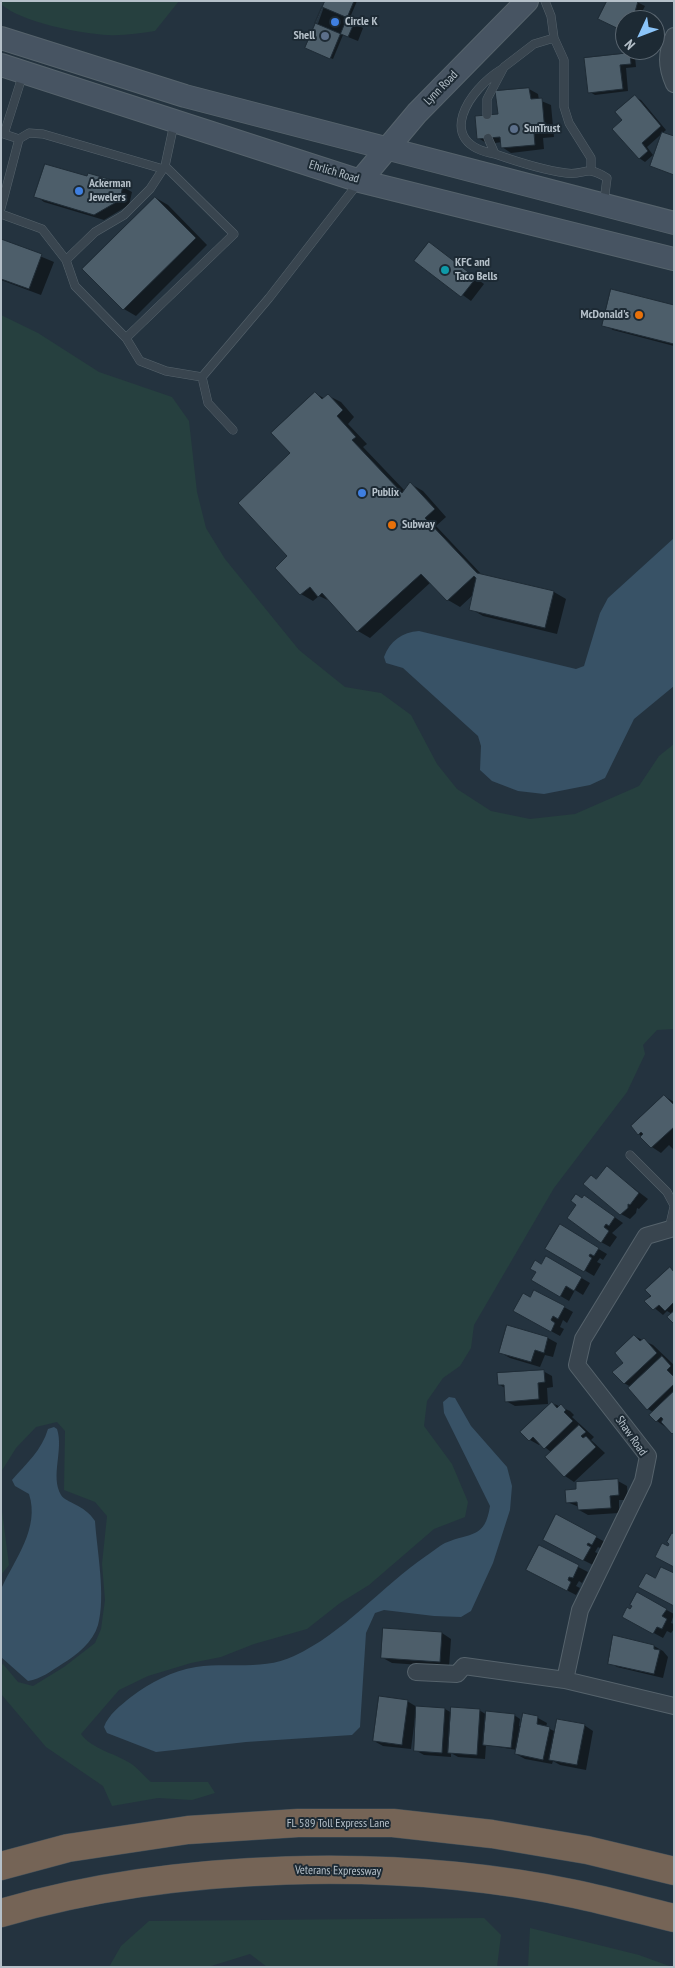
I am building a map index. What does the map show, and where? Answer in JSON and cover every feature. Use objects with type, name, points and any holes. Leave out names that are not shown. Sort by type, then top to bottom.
[{"type":"highway","points":[[1,1847],[104,1825],[192,1813],[304,1806],[397,1809],[501,1819],[596,1834],[674,1854]]},
{"type":"highway","name":"FL 589 Toll Express Lane","points":[[1,1866],[68,1848],[188,1830],[298,1823],[393,1823],[492,1834],[587,1850],[674,1871]]},
{"type":"highway","points":[[1,1897],[118,1870],[224,1857],[376,1854],[480,1862],[578,1878],[674,1900]]},
{"type":"highway","name":"Veterans Expressway","points":[[1,1913],[122,1886],[196,1877],[287,1871],[382,1872],[473,1878],[574,1894],[674,1918]]},
{"type":"main road","name":"Lynn Road","points":[[360,181],[386,148],[435,93],[527,1]]},
{"type":"main road","points":[[1,38],[185,96],[674,223]]},
{"type":"main road","name":"Ehrlich Road","points":[[1,65],[360,181],[674,259]]},
{"type":"street","points":[[674,36],[667,49],[667,69],[674,84]]},
{"type":"street","name":"Shaw Road","points":[[564,1680],[580,1610],[643,1481],[648,1456],[577,1365],[583,1339],[646,1236],[671,1229]]},
{"type":"street","points":[[416,1672],[457,1674],[464,1666],[564,1680],[674,1706]]},
{"type":"lane","points":[[545,1],[551,16],[554,38],[564,60],[564,107],[569,123],[591,158],[591,170]]},
{"type":"lane","points":[[554,38],[534,44],[476,90],[462,115],[462,130],[467,140],[480,151],[569,174],[591,170],[606,178],[604,204]]},
{"type":"lane","points":[[487,115],[486,99],[504,68]]},
{"type":"lane","points":[[19,139],[2,133],[24,72]]},
{"type":"lane","points":[[66,260],[95,232],[124,215],[150,189],[164,168],[174,122]]},
{"type":"lane","points":[[1,208],[19,139],[29,132],[43,134],[164,168],[234,234],[126,338]]},
{"type":"lane","points":[[488,138],[495,154]]},
{"type":"lane","points":[[202,377],[269,298],[360,181]]},
{"type":"lane","points":[[1,214],[42,229],[66,260],[75,286],[126,338],[140,362],[166,371],[202,377]]},
{"type":"lane","points":[[202,377],[208,403],[233,430]]},
{"type":"lane","points":[[630,1155],[667,1192],[674,1206],[671,1229]]},
{"type":"green space","points":[[1,1],[179,1],[155,31],[114,35],[52,26],[22,16],[1,4]]},
{"type":"green space","points":[[1,315],[38,333],[99,372],[172,397],[189,421],[197,492],[206,528],[225,559],[299,650],[345,687],[381,693],[411,715],[437,764],[457,789],[491,811],[530,819],[575,814],[639,786],[659,756],[674,744],[674,1029],[657,1030],[643,1045],[645,1054],[627,1092],[554,1188],[474,1325],[471,1348],[460,1366],[443,1378],[427,1401],[424,1426],[452,1464],[468,1502],[465,1517],[434,1529],[369,1585],[340,1603],[307,1629],[254,1644],[221,1657],[191,1663],[148,1676],[119,1690],[81,1734],[97,1747],[124,1759],[136,1767],[151,1782],[208,1782],[215,1793],[192,1800],[158,1798],[112,1806],[103,1786],[46,1747],[1,1694],[1,1665],[3,1664],[18,1682],[33,1686],[64,1667],[95,1643],[101,1629],[105,1600],[102,1564],[107,1516],[95,1502],[64,1490],[65,1431],[57,1422],[36,1427],[16,1448],[1,1472]]},
{"type":"green space","points":[[1,1503],[9,1565],[1,1575]]},
{"type":"green space","points":[[484,1918],[501,1935],[497,1967],[267,1967],[250,1954],[208,1967],[109,1967],[121,1946],[149,1921]]},
{"type":"green space","points":[[530,1928],[639,1955],[672,1967],[528,1967]]},
{"type":"water","points":[[674,538],[674,686],[634,719],[605,778],[590,785],[544,794],[518,791],[492,781],[480,770],[481,746],[478,736],[403,668],[386,663],[384,657],[397,638],[407,633],[419,631],[576,669],[584,666],[600,613],[608,598]]},
{"type":"water","points":[[449,1397],[455,1398],[471,1426],[507,1467],[512,1486],[510,1510],[493,1563],[471,1611],[461,1617],[384,1610],[375,1613],[366,1633],[360,1727],[352,1735],[246,1742],[156,1752],[107,1733],[104,1727],[112,1714],[131,1697],[154,1682],[170,1674],[196,1667],[258,1665],[282,1661],[294,1656],[329,1635],[409,1568],[440,1546],[475,1533],[480,1529],[485,1524],[490,1506],[444,1413],[443,1402]]},
{"type":"water","points":[[54,1427],[57,1429],[59,1437],[57,1480],[61,1495],[63,1498],[81,1507],[95,1521],[101,1587],[100,1613],[96,1631],[84,1648],[50,1672],[28,1681],[1,1657],[2,1587],[29,1531],[32,1507],[29,1494],[15,1486],[12,1480],[38,1450],[48,1429]]},
{"type":"building","name":"Shell","points":[[325,1],[354,1],[330,59],[305,48]]},
{"type":"building","points":[[607,1],[638,1],[636,10],[615,10],[615,27],[598,19]]},
{"type":"building","name":"Circle K","points":[[322,7],[355,21],[348,37],[315,23]]},
{"type":"building","points":[[615,55],[615,60],[631,60],[631,64],[620,65],[623,89],[588,93],[584,58]]},
{"type":"building","points":[[529,88],[531,99],[542,98],[545,132],[534,133],[535,145],[501,148],[500,137],[477,139],[475,116],[498,114],[495,91]]},
{"type":"building","points":[[635,95],[661,126],[642,143],[648,151],[639,159],[612,129],[622,120],[615,112]]},
{"type":"building","points":[[662,132],[674,136],[674,175],[650,166]]},
{"type":"building","name":"Ackerman Jewelers","points":[[45,164],[87,176],[88,173],[123,185],[120,200],[94,215],[34,197]]},
{"type":"building","points":[[155,197],[196,238],[123,310],[82,269]]},
{"type":"building","points":[[1,239],[42,254],[29,289],[1,279]]},
{"type":"building","name":"KFC and Taco Bells","points":[[429,242],[476,278],[461,297],[414,261]]},
{"type":"building","name":"McDonald's","points":[[611,289],[674,305],[674,344],[602,326]]},
{"type":"building","points":[[315,392],[322,399],[328,394],[343,410],[337,416],[356,437],[352,440],[402,493],[410,482],[435,509],[425,518],[477,573],[554,591],[545,628],[469,610],[476,578],[474,576],[447,601],[421,574],[357,632],[322,593],[318,597],[310,587],[300,595],[275,568],[287,556],[238,503],[290,453],[271,433]]},
{"type":"building","points":[[664,1095],[674,1105],[674,1127],[651,1148],[640,1137],[643,1134],[641,1132],[638,1135],[631,1126]]},
{"type":"building","points":[[607,1166],[639,1193],[620,1215],[583,1184],[591,1175],[596,1179]]},
{"type":"building","points":[[576,1194],[582,1198],[584,1195],[615,1217],[609,1226],[606,1224],[604,1227],[609,1231],[601,1243],[567,1218],[576,1205],[571,1201]]},
{"type":"building","points":[[560,1224],[599,1248],[594,1256],[590,1254],[589,1256],[592,1258],[584,1272],[545,1249]]},
{"type":"building","points":[[546,1256],[582,1277],[574,1291],[566,1286],[560,1297],[531,1280],[536,1272],[530,1269],[535,1260],[541,1264]]},
{"type":"building","points":[[670,1267],[674,1272],[674,1302],[665,1311],[659,1305],[653,1310],[644,1301],[651,1296],[645,1290]]},
{"type":"building","points":[[534,1290],[565,1306],[558,1319],[553,1316],[551,1320],[555,1323],[551,1332],[513,1311],[523,1293],[530,1297]]},
{"type":"building","points":[[674,1311],[674,1324],[667,1317]]},
{"type":"building","points":[[507,1325],[548,1337],[544,1353],[535,1350],[531,1362],[499,1353]]},
{"type":"building","points":[[634,1335],[640,1341],[644,1338],[657,1353],[624,1384],[612,1372],[623,1363],[615,1353]]},
{"type":"building","points":[[662,1356],[671,1366],[667,1370],[674,1377],[674,1384],[647,1410],[628,1388]]},
{"type":"building","points":[[544,1370],[545,1382],[538,1383],[539,1399],[505,1402],[504,1385],[498,1385],[497,1373]]},
{"type":"building","points":[[674,1391],[674,1432],[672,1434],[661,1422],[663,1419],[661,1417],[656,1422],[649,1415]]},
{"type":"building","points":[[552,1402],[557,1408],[561,1404],[566,1410],[564,1412],[573,1421],[544,1449],[533,1437],[529,1441],[520,1432]]},
{"type":"building","points":[[579,1425],[586,1432],[581,1436],[583,1438],[586,1436],[596,1447],[564,1477],[545,1457]]},
{"type":"building","points":[[618,1479],[619,1495],[610,1496],[611,1508],[578,1510],[577,1502],[566,1503],[565,1490],[576,1489],[576,1482]]},
{"type":"building","points":[[556,1514],[597,1536],[592,1545],[588,1543],[587,1545],[591,1547],[583,1561],[543,1540]]},
{"type":"building","points":[[672,1533],[674,1534],[674,1567],[655,1557],[662,1543],[668,1546],[667,1542]]},
{"type":"building","points":[[539,1545],[579,1565],[573,1578],[569,1577],[568,1580],[571,1582],[567,1591],[526,1570]]},
{"type":"building","points":[[661,1567],[674,1573],[674,1606],[638,1587],[646,1573],[655,1578]]},
{"type":"building","points":[[637,1592],[667,1609],[662,1616],[667,1619],[662,1629],[657,1627],[653,1634],[622,1617],[627,1607],[630,1609],[632,1606],[630,1605]]},
{"type":"building","points":[[383,1628],[442,1632],[440,1662],[381,1658]]},
{"type":"building","points":[[613,1635],[654,1645],[654,1649],[660,1650],[654,1674],[608,1664]]},
{"type":"building","points":[[379,1696],[408,1700],[402,1745],[373,1741]]},
{"type":"building","points":[[416,1706],[445,1708],[442,1753],[414,1751]]},
{"type":"building","points":[[451,1707],[480,1709],[477,1755],[448,1753]]},
{"type":"building","points":[[486,1711],[515,1714],[511,1748],[483,1745]]},
{"type":"building","points":[[523,1713],[538,1716],[537,1724],[550,1727],[543,1760],[515,1754]]},
{"type":"building","points":[[557,1719],[585,1724],[577,1765],[549,1760]]},
{"type":"place","name":"Circle K","points":[[335,22]]},
{"type":"place","name":"Shell","points":[[325,36]]},
{"type":"place","name":"SunTrust","points":[[514,129]]},
{"type":"place","name":"Ackerman Jewelers","points":[[79,191]]},
{"type":"place","name":"KFC and Taco Bells","points":[[445,270]]},
{"type":"place","name":"McDonald's","points":[[639,315]]},
{"type":"place","name":"Publix","points":[[362,493]]},
{"type":"place","name":"Subway","points":[[392,525]]}]
